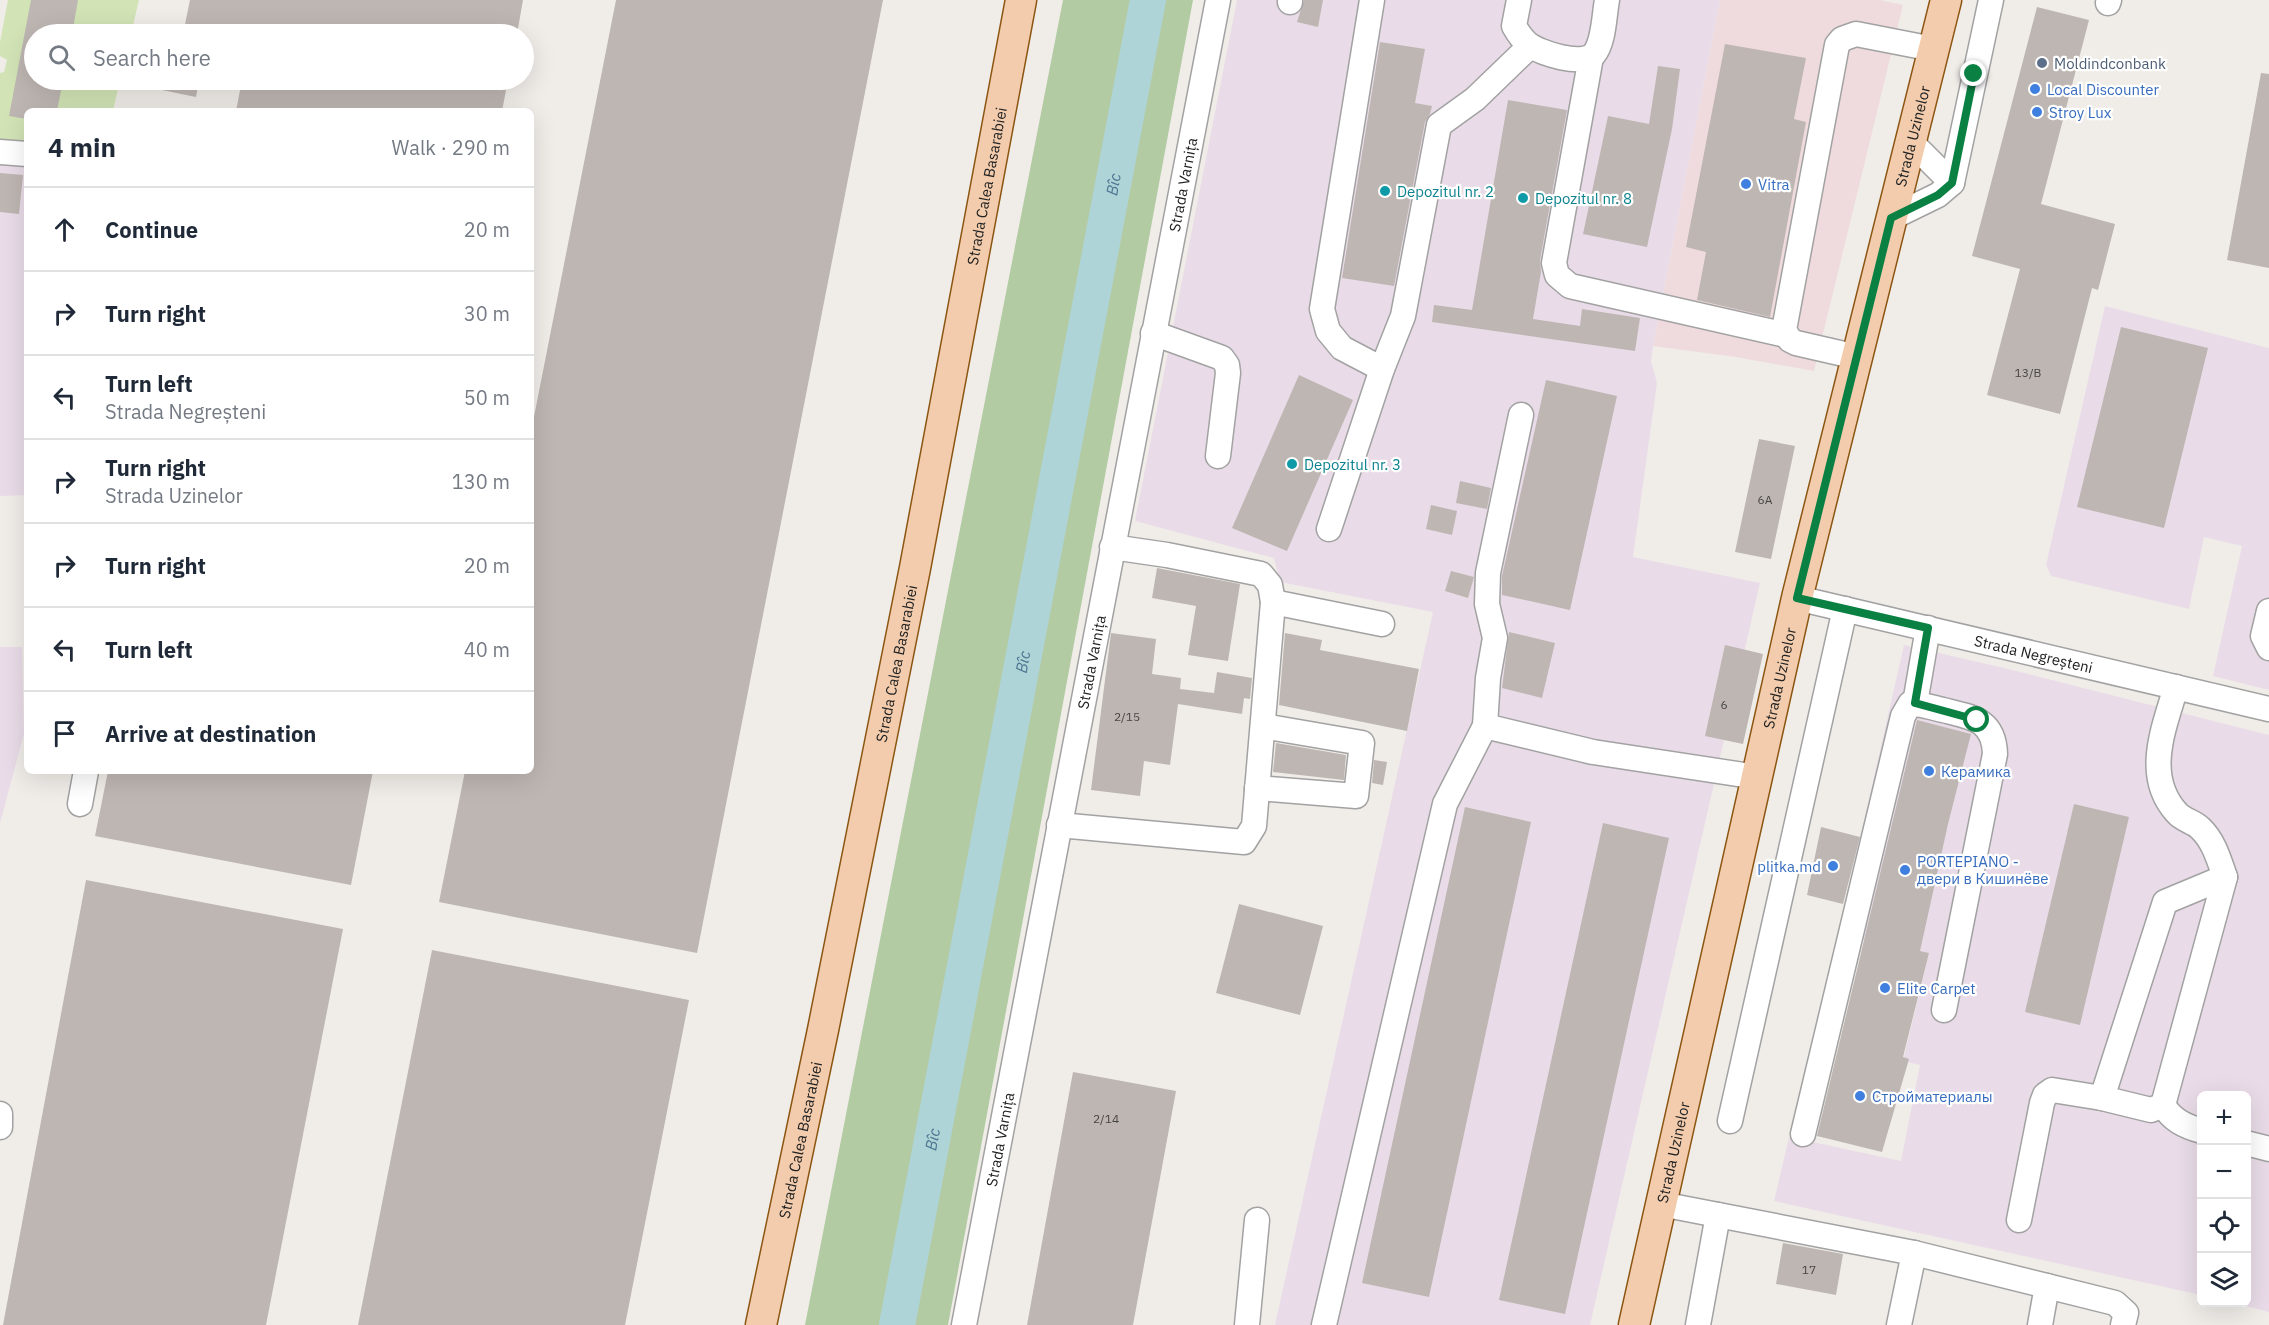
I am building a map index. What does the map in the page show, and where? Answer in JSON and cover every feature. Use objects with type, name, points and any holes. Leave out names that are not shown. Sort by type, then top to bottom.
[{"type":"main road","name":"Strada Calea Basarabiei","points":[[761,1325],[823,1030],[908,602],[1021,0]]},
{"type":"main road","name":"Strada Uzinelor","points":[[1634,1325],[1797,598],[1946,0]]},
{"type":"street","name":"Strada Varnița","points":[[964,1325],[1218,0]]},
{"type":"street","points":[[1372,0],[1322,309],[1328,331],[1342,348],[1382,369]]},
{"type":"street","points":[[1519,0],[1515,26],[1530,46],[1565,58],[1580,60],[1591,57]]},
{"type":"street","points":[[1607,0],[1599,46],[1591,57],[1554,263],[1557,275],[1570,286],[1786,335],[1796,343],[1857,357]]},
{"type":"street","points":[[1891,218],[1938,195],[1952,183],[1991,0]]},
{"type":"street","points":[[1786,335],[1784,330],[1837,45],[1842,39],[1856,34],[1934,49]]},
{"type":"street","points":[[1329,529],[1382,369],[1403,316],[1439,125],[1475,99],[1530,46]]},
{"type":"street","points":[[1910,141],[1952,183]]},
{"type":"street","points":[[0,152],[24,154]]},
{"type":"street","points":[[1153,333],[1222,358],[1227,365],[1218,456]]},
{"type":"street","points":[[1324,1325],[1445,804],[1485,726],[1488,678],[1496,638],[1487,604],[1488,573],[1521,416]]},
{"type":"street","points":[[1059,825],[1244,842],[1254,826],[1273,602],[1270,585],[1261,574],[1167,555],[1112,547]]},
{"type":"street","name":"Strada Negreșteni","points":[[1797,598],[2269,709]]},
{"type":"street","points":[[1273,602],[1382,624]]},
{"type":"street","points":[[1730,1121],[1845,609]]},
{"type":"street","points":[[2269,611],[2263,636],[2269,648]]},
{"type":"street","points":[[1915,703],[1928,628]]},
{"type":"street","points":[[2176,687],[2157,752],[2161,787],[2177,814],[2200,828],[2213,845],[2225,877],[2163,1105],[2170,1117],[2197,1130]]},
{"type":"street","points":[[1803,1134],[1903,716],[1907,706],[1915,703],[1977,720],[1991,733],[1995,743],[1995,754],[1944,1010]]},
{"type":"street","points":[[1257,788],[1356,796],[1362,742],[1263,726]]},
{"type":"street","points":[[1485,726],[1593,752],[1757,777]]},
{"type":"street","points":[[80,804],[85,774]]},
{"type":"street","points":[[2102,1098],[2165,902],[2225,877]]},
{"type":"street","points":[[2019,1220],[2045,1095],[2052,1090],[2102,1098],[2151,1110],[2163,1105]]},
{"type":"street","points":[[0,1114],[0,1127]]},
{"type":"street","points":[[2251,1144],[2269,1149]]},
{"type":"street","points":[[1661,1204],[1914,1253],[2115,1303],[2126,1313],[2123,1325]]},
{"type":"street","points":[[1698,1325],[1718,1215]]},
{"type":"street","points":[[1247,1325],[1257,1220]]},
{"type":"street","points":[[1899,1325],[1914,1253]]},
{"type":"street","points":[[2040,1325],[2047,1286]]},
{"type":"shaded area","points":[[1237,0],[1720,0],[1653,346],[1651,361],[1657,383],[1633,557],[1760,583],[1590,1325],[1275,1325],[1433,612],[1280,582],[1274,558],[1135,521]]},
{"type":"shaded area","points":[[1720,0],[1880,0],[1903,5],[1814,371],[1736,357],[1653,346]]},
{"type":"shaded area","points":[[0,158],[20,160],[24,163],[24,495],[0,496]]},
{"type":"shaded area","points":[[2105,306],[2269,348],[2269,690],[2213,676],[2242,546],[2204,537],[2189,609],[2051,576],[2046,565]]},
{"type":"shaded area","points":[[1904,645],[2269,735],[2269,1312],[2250,1307],[2251,1091],[2197,1091],[2197,1294],[1774,1201],[1789,1137],[1901,1161],[1920,1065],[1903,1061],[1929,953],[1838,935]]},
{"type":"shaded area","points":[[0,647],[22,647],[24,734],[0,823]]},
{"type":"green space","points":[[8,0],[139,0],[133,24],[24,24],[24,90],[118,90],[114,108],[24,108],[24,143],[0,140],[0,73],[4,72],[7,60],[0,56],[0,42]]},
{"type":"green space","points":[[1063,0],[1193,0],[948,1325],[805,1325]]},
{"type":"building","points":[[31,0],[78,0],[74,24],[26,24]]},
{"type":"building","points":[[190,0],[523,0],[519,24],[185,24]]},
{"type":"building","points":[[616,0],[883,0],[697,953],[439,902],[464,774],[534,774],[534,417]]},
{"type":"building","points":[[1304,0],[1323,0],[1318,27],[1297,22]]},
{"type":"building","name":"Stroy Lux","points":[[2037,7],[2089,20],[2041,204],[2115,224],[2098,290],[2092,288],[2060,414],[1987,395],[2020,269],[1972,256]]},
{"type":"building","points":[[24,37],[24,90],[61,90],[58,108],[24,108],[24,118],[9,116]]},
{"type":"building","name":"Depozitul nr. 2","points":[[1380,42],[1425,49],[1415,103],[1432,106],[1425,122],[1394,286],[1342,278]]},
{"type":"building","name":"Vitra","points":[[1725,44],[1806,58],[1794,119],[1806,122],[1770,317],[1697,300],[1706,252],[1686,247]]},
{"type":"building","points":[[1658,66],[1680,69],[1672,129],[1647,247],[1583,234],[1608,116],[1649,124]]},
{"type":"building","points":[[2261,73],[2269,74],[2269,268],[2227,260]]},
{"type":"building","points":[[162,90],[197,90],[196,97]]},
{"type":"building","points":[[240,90],[506,90],[503,108],[237,108]]},
{"type":"building","name":"Depozitul nr. 8","points":[[1508,100],[1567,110],[1540,260],[1541,272],[1533,319],[1580,326],[1582,309],[1640,318],[1635,351],[1432,322],[1434,305],[1472,310]]},
{"type":"building","points":[[0,173],[23,175],[19,214],[0,212]]},
{"type":"building","points":[[2121,327],[2208,348],[2164,528],[2077,507]]},
{"type":"building","name":"Depozitul nr. 3","points":[[1299,375],[1353,400],[1287,551],[1232,528]]},
{"type":"building","points":[[1546,380],[1617,396],[1570,610],[1502,595],[1502,576]]},
{"type":"building","points":[[1759,439],[1795,446],[1771,559],[1735,552]]},
{"type":"building","points":[[1460,481],[1491,488],[1487,509],[1456,503]]},
{"type":"building","points":[[1431,505],[1457,511],[1452,535],[1426,529]]},
{"type":"building","points":[[1157,568],[1240,584],[1228,661],[1188,655],[1196,606],[1152,598]]},
{"type":"building","points":[[1451,571],[1474,577],[1468,598],[1445,591]]},
{"type":"building","points":[[1509,632],[1555,643],[1542,698],[1502,688]]},
{"type":"building","points":[[1111,633],[1156,639],[1152,674],[1181,678],[1180,689],[1214,693],[1217,672],[1252,678],[1250,699],[1244,698],[1242,714],[1178,704],[1170,765],[1144,761],[1140,796],[1091,790]]},
{"type":"building","points":[[1285,633],[1322,640],[1320,650],[1419,669],[1407,731],[1279,705]]},
{"type":"building","points":[[1725,645],[1763,654],[1743,744],[1705,736]]},
{"type":"building","points":[[1917,720],[1971,734],[1920,951],[1929,953],[1903,1057],[1909,1059],[1882,1152],[1817,1136]]},
{"type":"building","points":[[1276,743],[1346,755],[1344,780],[1273,772]]},
{"type":"building","points":[[1374,760],[1387,762],[1383,785],[1372,783]]},
{"type":"building","points":[[107,774],[372,774],[351,885],[95,836]]},
{"type":"building","points":[[2074,804],[2129,817],[2080,1025],[2025,1012]]},
{"type":"building","points":[[1465,807],[1531,822],[1429,1297],[1362,1283]]},
{"type":"building","points":[[1603,823],[1669,838],[1565,1314],[1499,1300]]},
{"type":"building","name":"plitka.md","points":[[1821,827],[1860,837],[1843,904],[1807,895]]},
{"type":"building","points":[[86,880],[343,929],[266,1325],[3,1325]]},
{"type":"building","points":[[1239,904],[1323,926],[1300,1015],[1216,993]]},
{"type":"building","points":[[432,950],[689,1000],[625,1325],[358,1325]]},
{"type":"building","points":[[1073,1072],[1176,1091],[1133,1325],[1027,1325]]},
{"type":"building","points":[[1783,1243],[1843,1254],[1836,1295],[1776,1284]]},
{"type":"waterway","name":"Bîc","points":[[897,1325],[1148,0]]},
{"type":"place","name":"Moldindconbank","points":[[2042,63]]},
{"type":"place","name":"Local Discounter","points":[[2035,89]]},
{"type":"place","name":"Stroy Lux","points":[[2037,112]]},
{"type":"place","name":"Vitra","points":[[1746,184]]},
{"type":"place","name":"Depozitul nr. 2","points":[[1385,191]]},
{"type":"place","name":"Depozitul nr. 8","points":[[1523,198]]},
{"type":"place","name":"Depozitul nr. 3","points":[[1292,464]]},
{"type":"place","name":"Керамика","points":[[1929,771]]},
{"type":"place","name":"plitka.md","points":[[1833,866]]},
{"type":"place","name":"PORTEPIANO - двери в Кишинёве","points":[[1905,870]]},
{"type":"place","name":"Elite Carpet","points":[[1885,988]]},
{"type":"place","name":"Стройматериалы","points":[[1860,1096]]},
{"type":"route","points":[[1974,74],[1952,183],[1938,195],[1891,218],[1797,598],[1928,628],[1915,703],[1977,720]]}]
